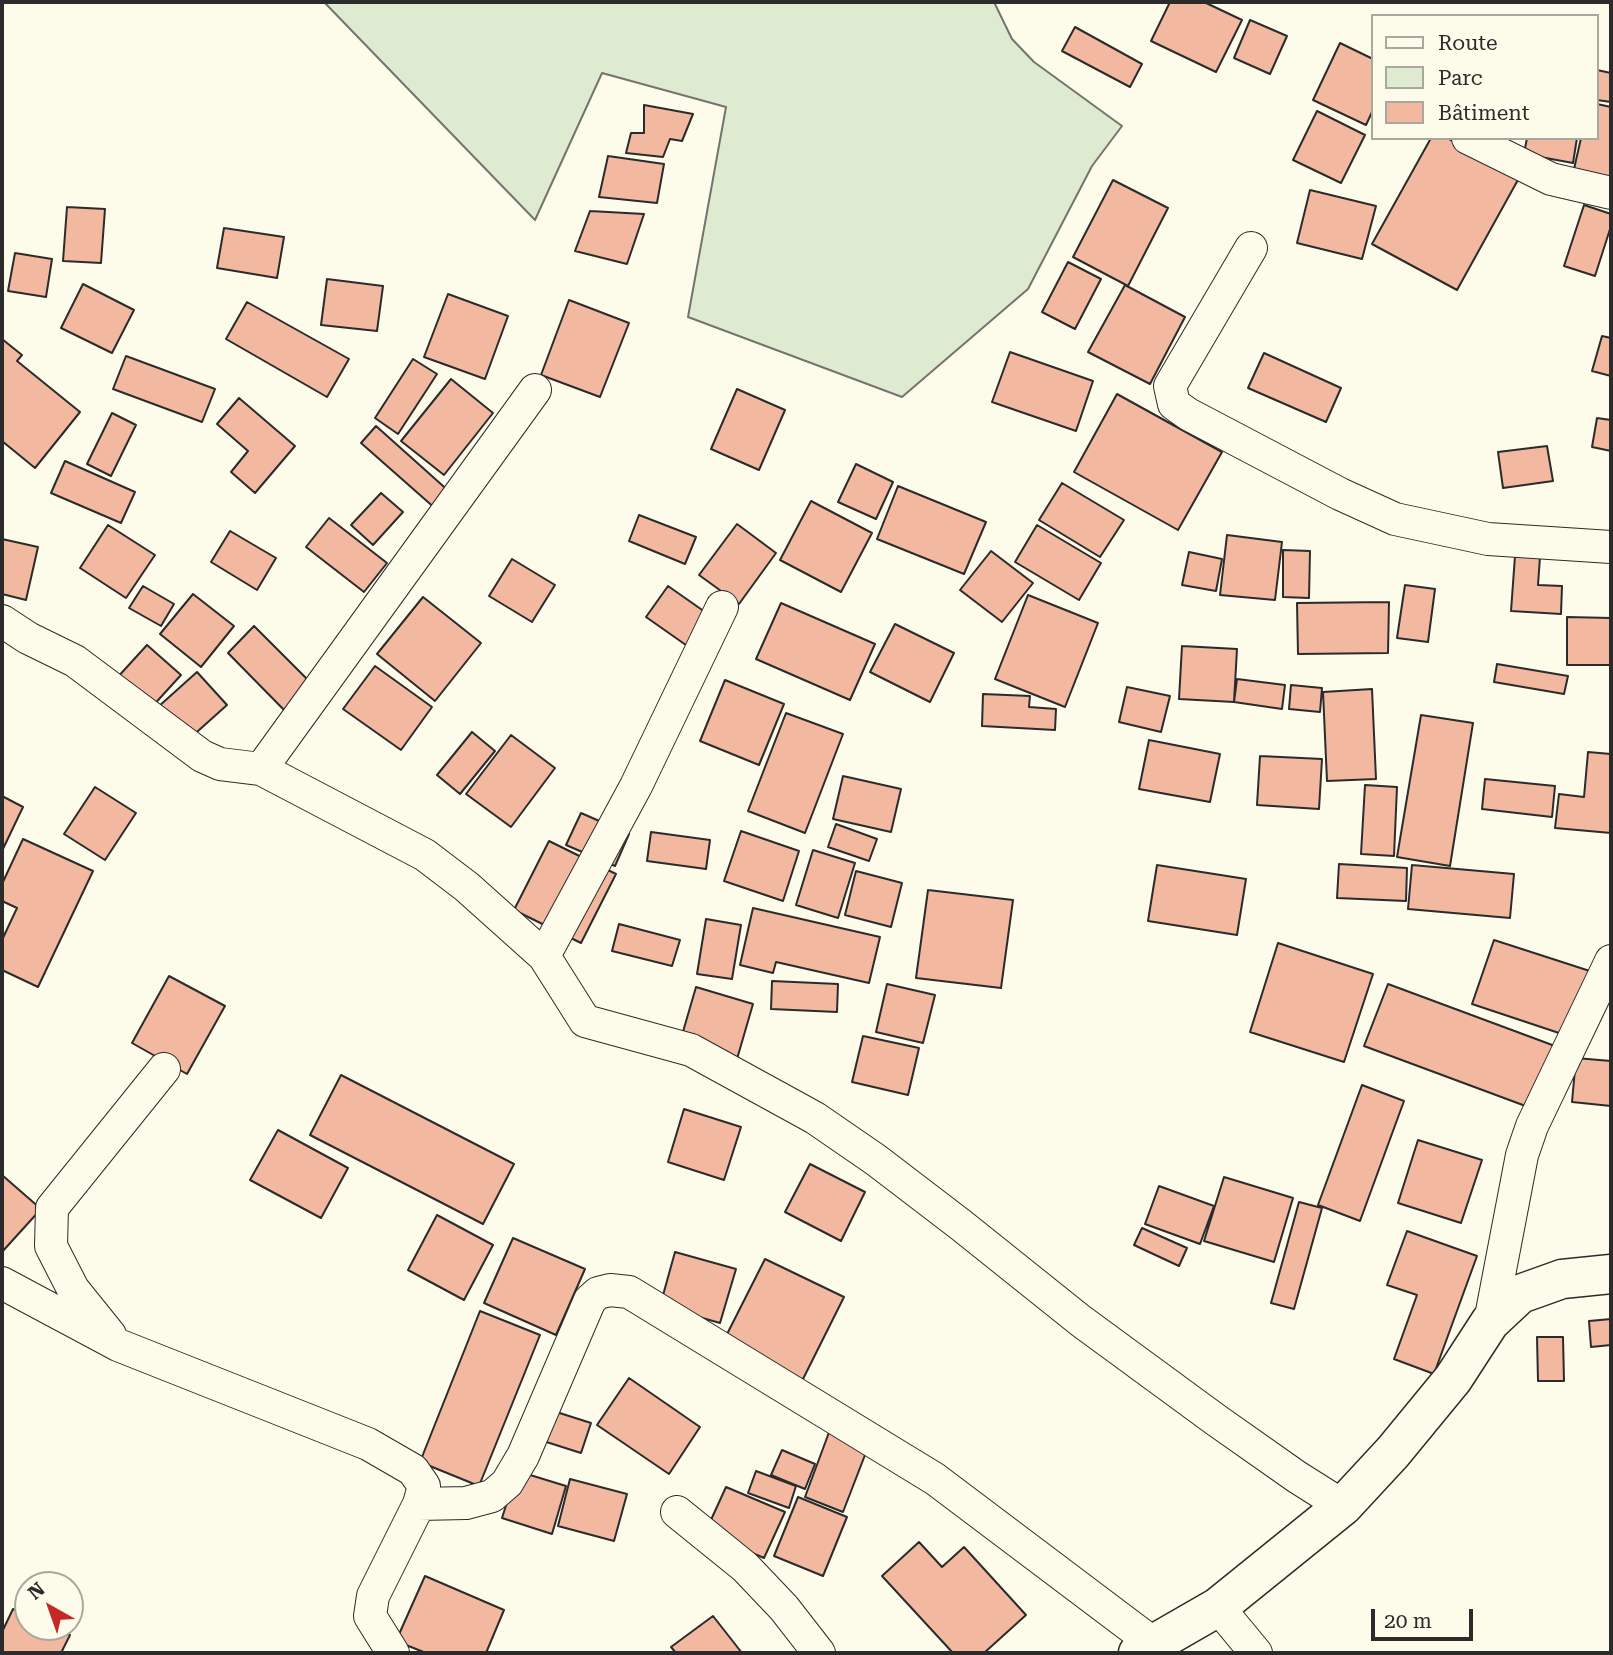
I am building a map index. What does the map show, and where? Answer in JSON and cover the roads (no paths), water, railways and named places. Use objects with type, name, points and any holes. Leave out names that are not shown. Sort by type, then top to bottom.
[{"type":"street","points":[[1472,140],[1552,179],[1611,193]]},
{"type":"street","points":[[1251,248],[1170,386],[1174,404],[1188,414],[1340,494],[1395,519],[1488,539],[1611,547]]},
{"type":"street","points":[[261,769],[535,390]]},
{"type":"street","points":[[544,956],[636,786],[722,607]]},
{"type":"street","points":[[2,621],[28,638],[75,661],[202,756],[220,764],[261,769],[425,855],[467,887],[544,956],[585,1021],[691,1049],[815,1118],[876,1160],[1081,1321],[1297,1477],[1343,1506]]},
{"type":"street","points":[[1490,1322],[1522,1155],[1532,1126],[1611,961]]},
{"type":"street","points":[[118,1345],[73,1289],[51,1246],[52,1208],[164,1069]]},
{"type":"street","points":[[419,1504],[466,1503],[492,1496],[507,1483],[523,1457],[590,1300],[598,1293],[610,1290],[629,1292],[934,1479],[1146,1649],[1218,1606],[1343,1506],[1393,1452],[1453,1379],[1490,1322],[1520,1294],[1562,1279],[1611,1275]]},
{"type":"street","points":[[2,1283],[118,1345],[368,1444],[413,1470],[424,1486],[419,1504],[373,1596],[370,1616],[393,1653]]},
{"type":"street","points":[[677,1512],[745,1567],[784,1608],[819,1653]]},
{"type":"street","points":[[1218,1606],[1255,1653]]}]
